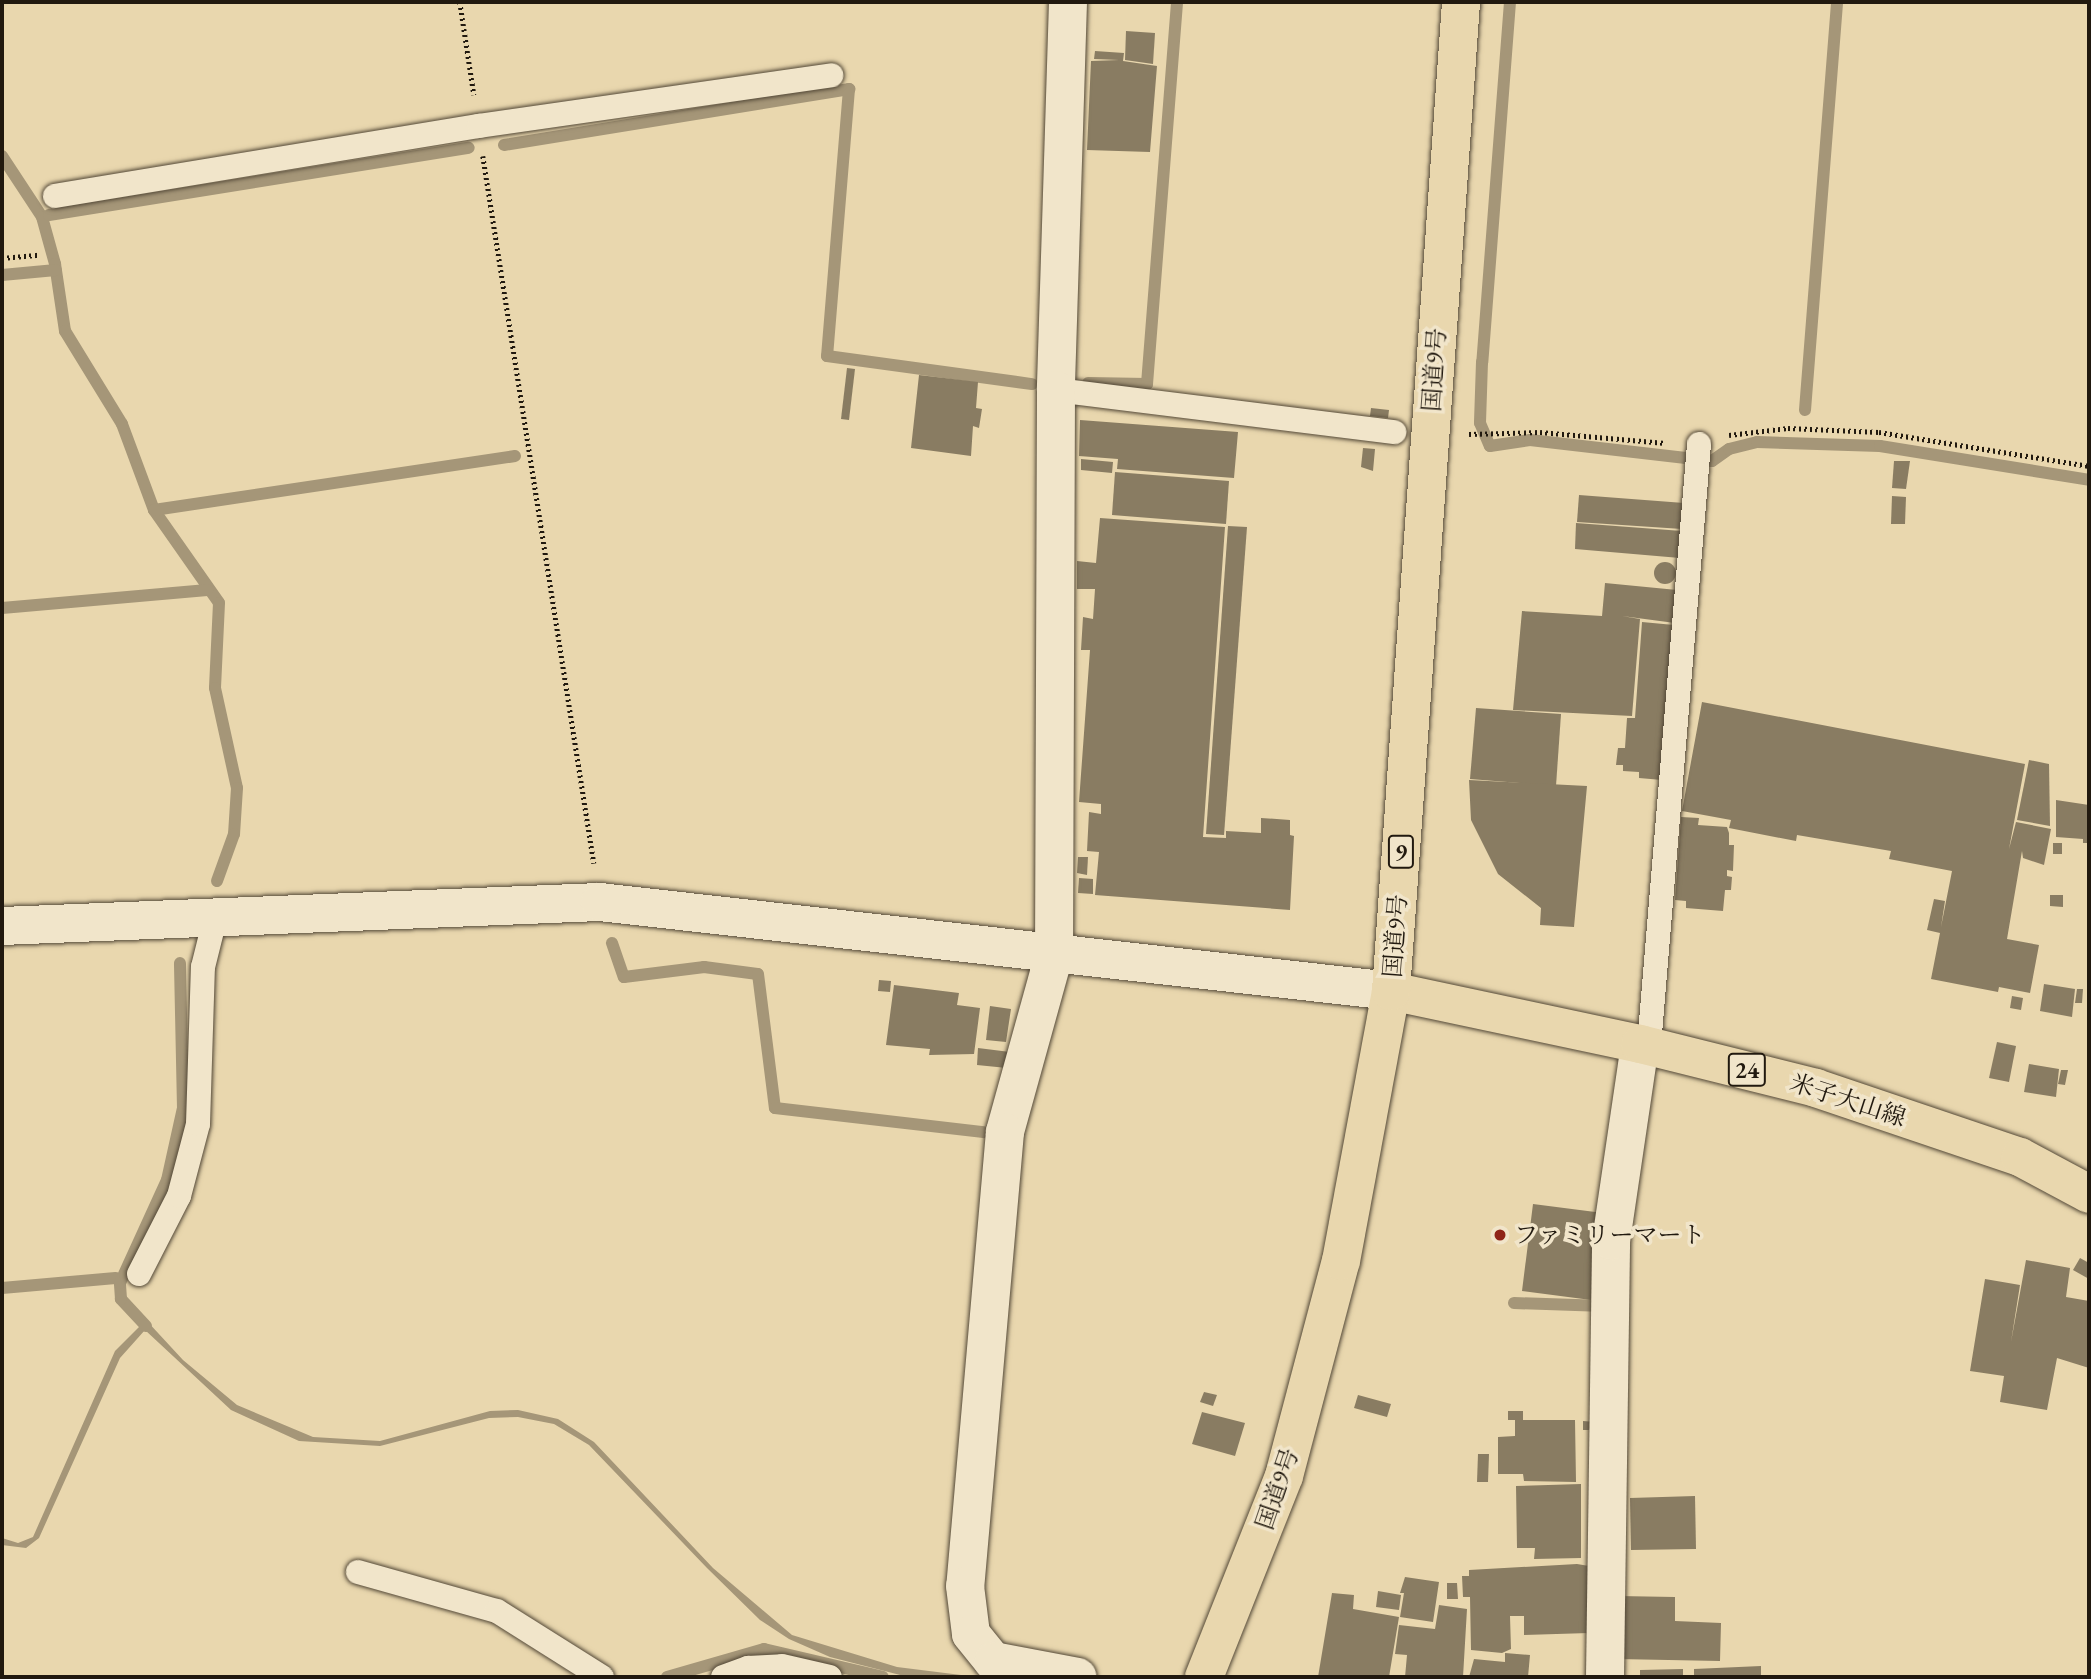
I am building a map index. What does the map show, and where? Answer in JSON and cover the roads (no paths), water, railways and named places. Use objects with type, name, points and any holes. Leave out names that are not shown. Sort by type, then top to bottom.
[{"type":"main road","name":"国道9号","points":[[1204,1677],[1288,1463],[1341,1261],[1391,991],[1411,434],[1461,2]]},
{"type":"main road","name":"米子大山線","points":[[1391,991],[1645,1045],[1816,1088],[2020,1157],[2089,1194]]},
{"type":"street","points":[[1068,2],[1056,390],[1054,955],[1005,1132],[965,1614],[980,1650],[993,1661],[1079,1677]]},
{"type":"street","points":[[2,926],[54,921],[600,902],[1391,991]]},
{"type":"street","points":[[1605,1677],[1611,1241],[1645,1045]]},
{"type":"lane","points":[[55,196],[479,126],[831,75]]},
{"type":"lane","points":[[1056,390],[1411,434]]},
{"type":"lane","points":[[1645,1045],[1699,444]]},
{"type":"lane","points":[[139,1274],[179,1196],[198,1124],[203,967],[216,915]]},
{"type":"lane","points":[[358,1573],[497,1611],[602,1677]]},
{"type":"lane","points":[[723,1677],[748,1668],[782,1666],[830,1677]]},
{"type":"waterway","points":[[1088,383],[1147,384],[1177,2]]},
{"type":"waterway","points":[[1510,2],[1482,362],[1480,423],[1490,446],[1530,440],[1712,461],[1729,449],[1757,442],[1880,446],[2089,480]]},
{"type":"waterway","points":[[1805,410],[1837,2]]},
{"type":"waterway","points":[[504,145],[849,89],[827,356],[1032,384]]},
{"type":"waterway","points":[[49,215],[469,148]]},
{"type":"waterway","points":[[2,156],[42,217],[55,264],[65,331],[122,424],[154,510],[219,603],[215,688],[237,788],[234,834],[217,881]]},
{"type":"waterway","points":[[2,275],[56,270]]},
{"type":"waterway","points":[[154,510],[515,456]]},
{"type":"waterway","points":[[2,608],[207,590]]},
{"type":"waterway","points":[[612,943],[624,977],[704,967],[758,974],[775,1108],[984,1132]]},
{"type":"waterway","points":[[146,1326],[121,1299],[120,1283],[167,1180],[183,1108],[180,963]]},
{"type":"waterway","points":[[2,1288],[116,1278]]},
{"type":"waterway","points":[[1514,1303],[1605,1306]]},
{"type":"waterway","points":[[667,1677],[764,1649],[883,1677]]},
{"type":"place","name":"ファミリーマート","points":[[1500,1235]]}]
